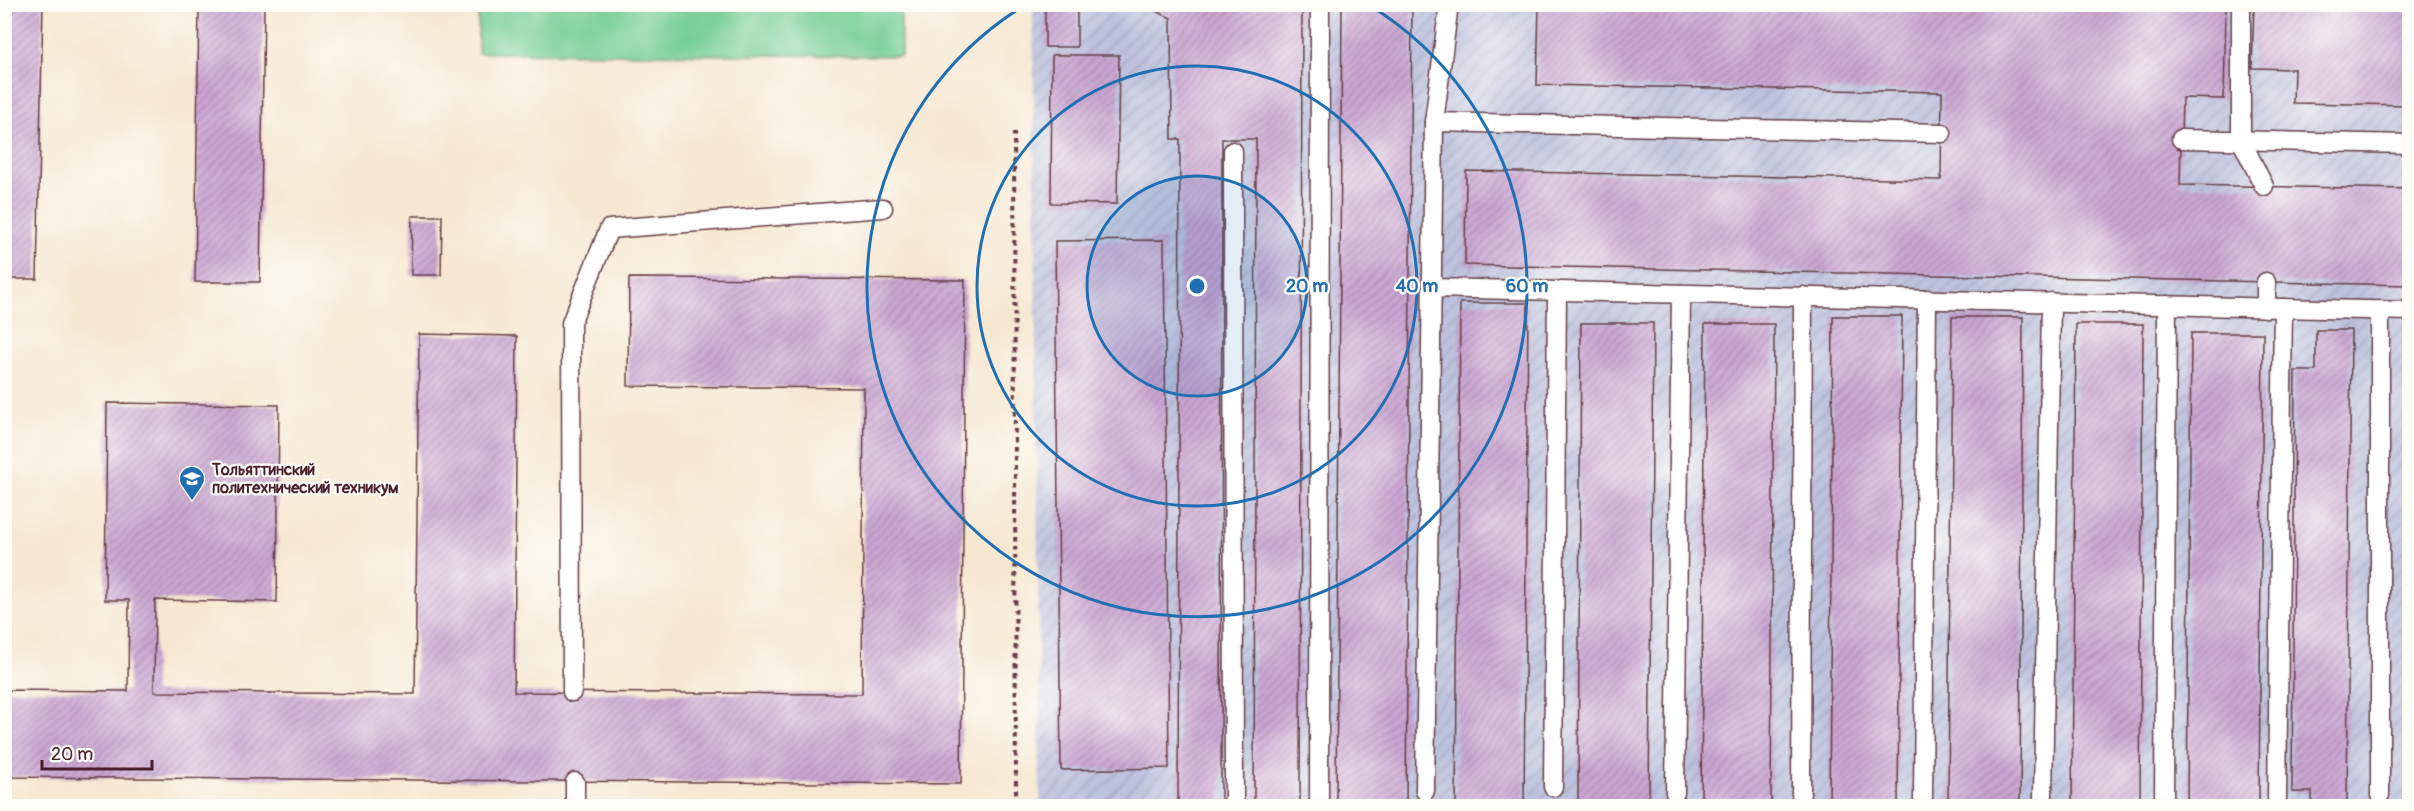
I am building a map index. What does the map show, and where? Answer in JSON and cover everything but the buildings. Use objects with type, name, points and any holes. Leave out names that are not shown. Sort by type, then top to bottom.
[{"type":"lane","points":[[1319,807],[1320,4]]},
{"type":"lane","points":[[1425,791],[1434,122],[1449,4]]},
{"type":"lane","points":[[2241,4],[2241,140],[2264,186]]},
{"type":"lane","points":[[1434,122],[1941,133]]},
{"type":"lane","points":[[2181,138],[2409,144]]},
{"type":"lane","points":[[1233,151],[1234,807]]},
{"type":"lane","points":[[572,693],[571,323],[609,229],[883,208]]},
{"type":"lane","points":[[2266,282],[2275,308],[2277,798]]},
{"type":"lane","points":[[1432,288],[2409,311]]},
{"type":"lane","points":[[1552,787],[1557,291]]},
{"type":"lane","points":[[1675,793],[1681,294]]},
{"type":"lane","points":[[1801,794],[1803,296]]},
{"type":"lane","points":[[1923,800],[1927,299]]},
{"type":"lane","points":[[2043,797],[2051,302]]},
{"type":"lane","points":[[2164,800],[2167,305]]},
{"type":"lane","points":[[2380,310],[2380,795]]},
{"type":"lane","points":[[575,782],[575,807]]},
{"type":"path","points":[[1014,132],[1016,807]]},
{"type":"shaded area","points":[[1033,5],[2409,5],[2409,806],[1040,806]]},
{"type":"green space","points":[[478,5],[901,5],[901,56],[478,53]]},
{"type":"place","name":"Тольяттинский политехнический техникум","points":[[192,502]]}]
